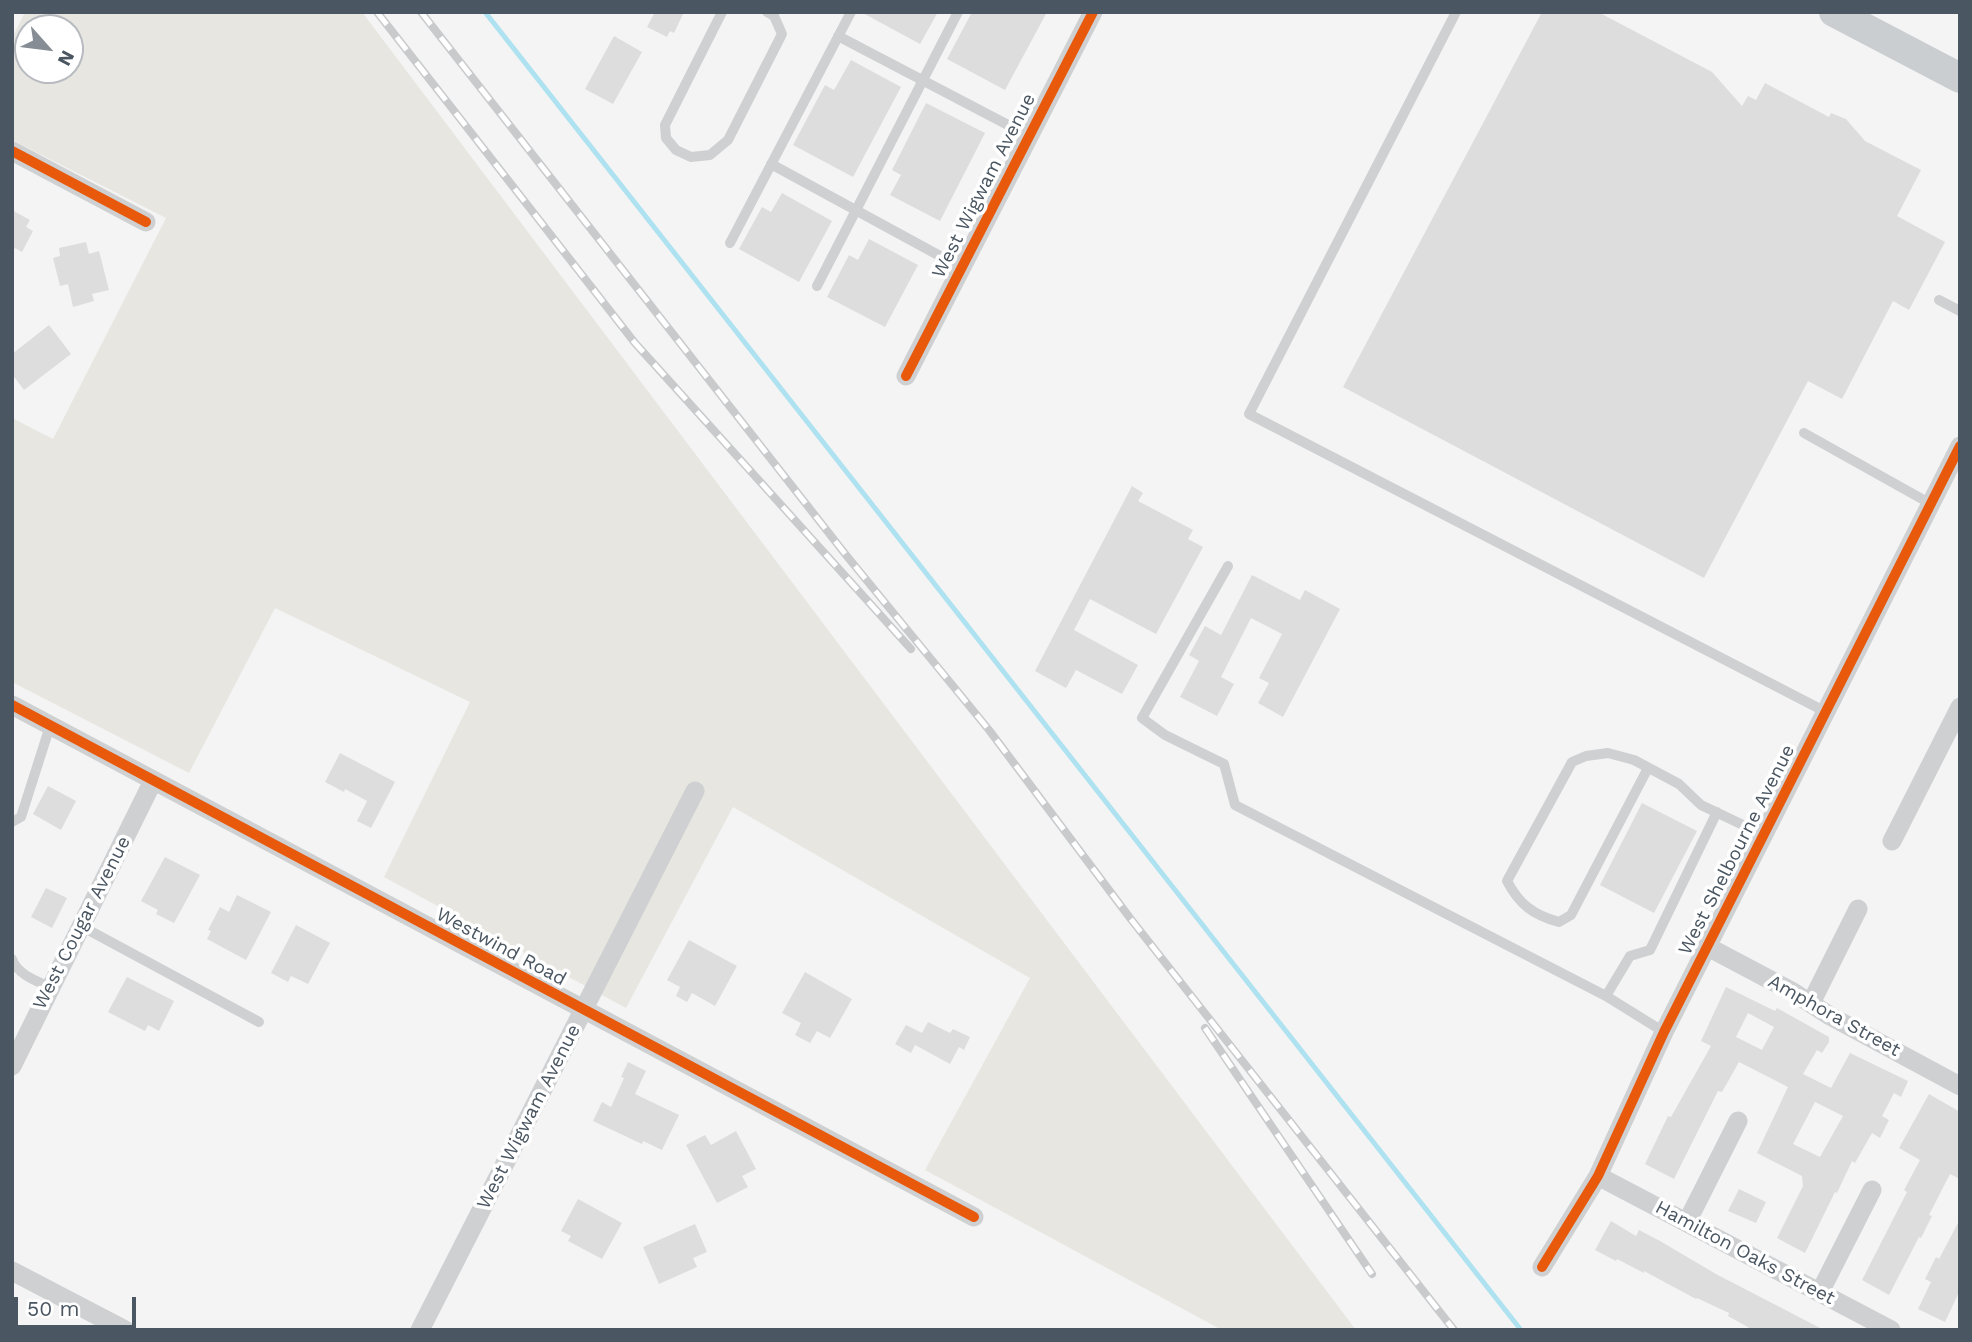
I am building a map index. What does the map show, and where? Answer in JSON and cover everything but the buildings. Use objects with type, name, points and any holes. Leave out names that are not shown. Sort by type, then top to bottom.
[{"type":"main road","points":[[1834,12],[1960,78]]},
{"type":"street","name":"West Wigwam Avenue","points":[[906,376],[1093,12]]},
{"type":"street","points":[[12,151],[146,222]]},
{"type":"street","name":"West Shelbourne Avenue","points":[[1542,1267],[1598,1176],[1664,1032],[1931,504],[1957,458]]},
{"type":"street","name":"Westwind Road","points":[[12,705],[974,1217]]},
{"type":"street","points":[[1892,841],[1960,707]]},
{"type":"street","name":"West Cougar Avenue","points":[[12,1066],[153,781]]},
{"type":"street","name":"West Wigwam Avenue","points":[[420,1330],[695,791]]},
{"type":"street","points":[[1811,1003],[1858,909]]},
{"type":"street","name":"Amphora Street","points":[[1708,947],[1960,1086]]},
{"type":"street","points":[[1687,1222],[1738,1121]]},
{"type":"street","name":"Hamilton Oaks Street","points":[[1598,1176],[1891,1330]]},
{"type":"street","points":[[1820,1292],[1872,1190]]},
{"type":"street","points":[[12,1271],[125,1330]]},
{"type":"lane","points":[[722,12],[665,125],[666,138],[676,150],[691,156],[710,155],[728,140],[782,34],[774,16],[767,12]]},
{"type":"lane","points":[[730,243],[851,12]]},
{"type":"lane","points":[[817,286],[958,12]]},
{"type":"lane","points":[[1456,12],[1249,414],[1826,712]]},
{"type":"lane","points":[[838,36],[1029,136]]},
{"type":"lane","points":[[771,164],[962,268]]},
{"type":"lane","points":[[1939,300],[1960,311]]},
{"type":"lane","points":[[1804,433],[1931,504]]},
{"type":"lane","points":[[1228,566],[1142,718],[1166,735],[1224,764],[1235,805],[1606,996],[1664,1032]]},
{"type":"lane","points":[[12,822],[21,817],[50,726]]},
{"type":"lane","points":[[1648,768],[1571,915],[1559,922],[1538,916],[1516,899],[1507,881],[1572,762],[1586,756],[1608,753],[1634,760],[1679,784],[1702,804],[1764,835]]},
{"type":"lane","points":[[1606,996],[1630,957],[1650,950],[1717,812]]},
{"type":"lane","points":[[80,926],[260,1022]]},
{"type":"lane","points":[[12,959],[29,977],[50,987]]},
{"type":"sand","points":[[25,12],[362,12],[1356,1330],[1222,1330],[925,1170],[1030,978],[733,807],[626,1008],[384,877],[470,702],[275,608],[189,773],[12,682],[12,418],[53,439],[166,218],[12,140],[14,34],[14,84],[84,84],[84,14],[24,14]]},
{"type":"waterway","points":[[485,12],[1521,1330]]},
{"type":"railway","points":[[377,12],[635,343],[911,649]]},
{"type":"railway","points":[[421,12],[846,555],[989,730],[1130,918],[1454,1330]]},
{"type":"railway","points":[[1205,1028],[1372,1274]]},
{"type":"cycle path","points":[[906,376],[1093,12]]},
{"type":"cycle path","points":[[12,151],[146,222]]},
{"type":"cycle path","points":[[1542,1267],[1598,1176],[1664,1032],[1960,446]]},
{"type":"cycle path","points":[[12,705],[974,1217]]}]
